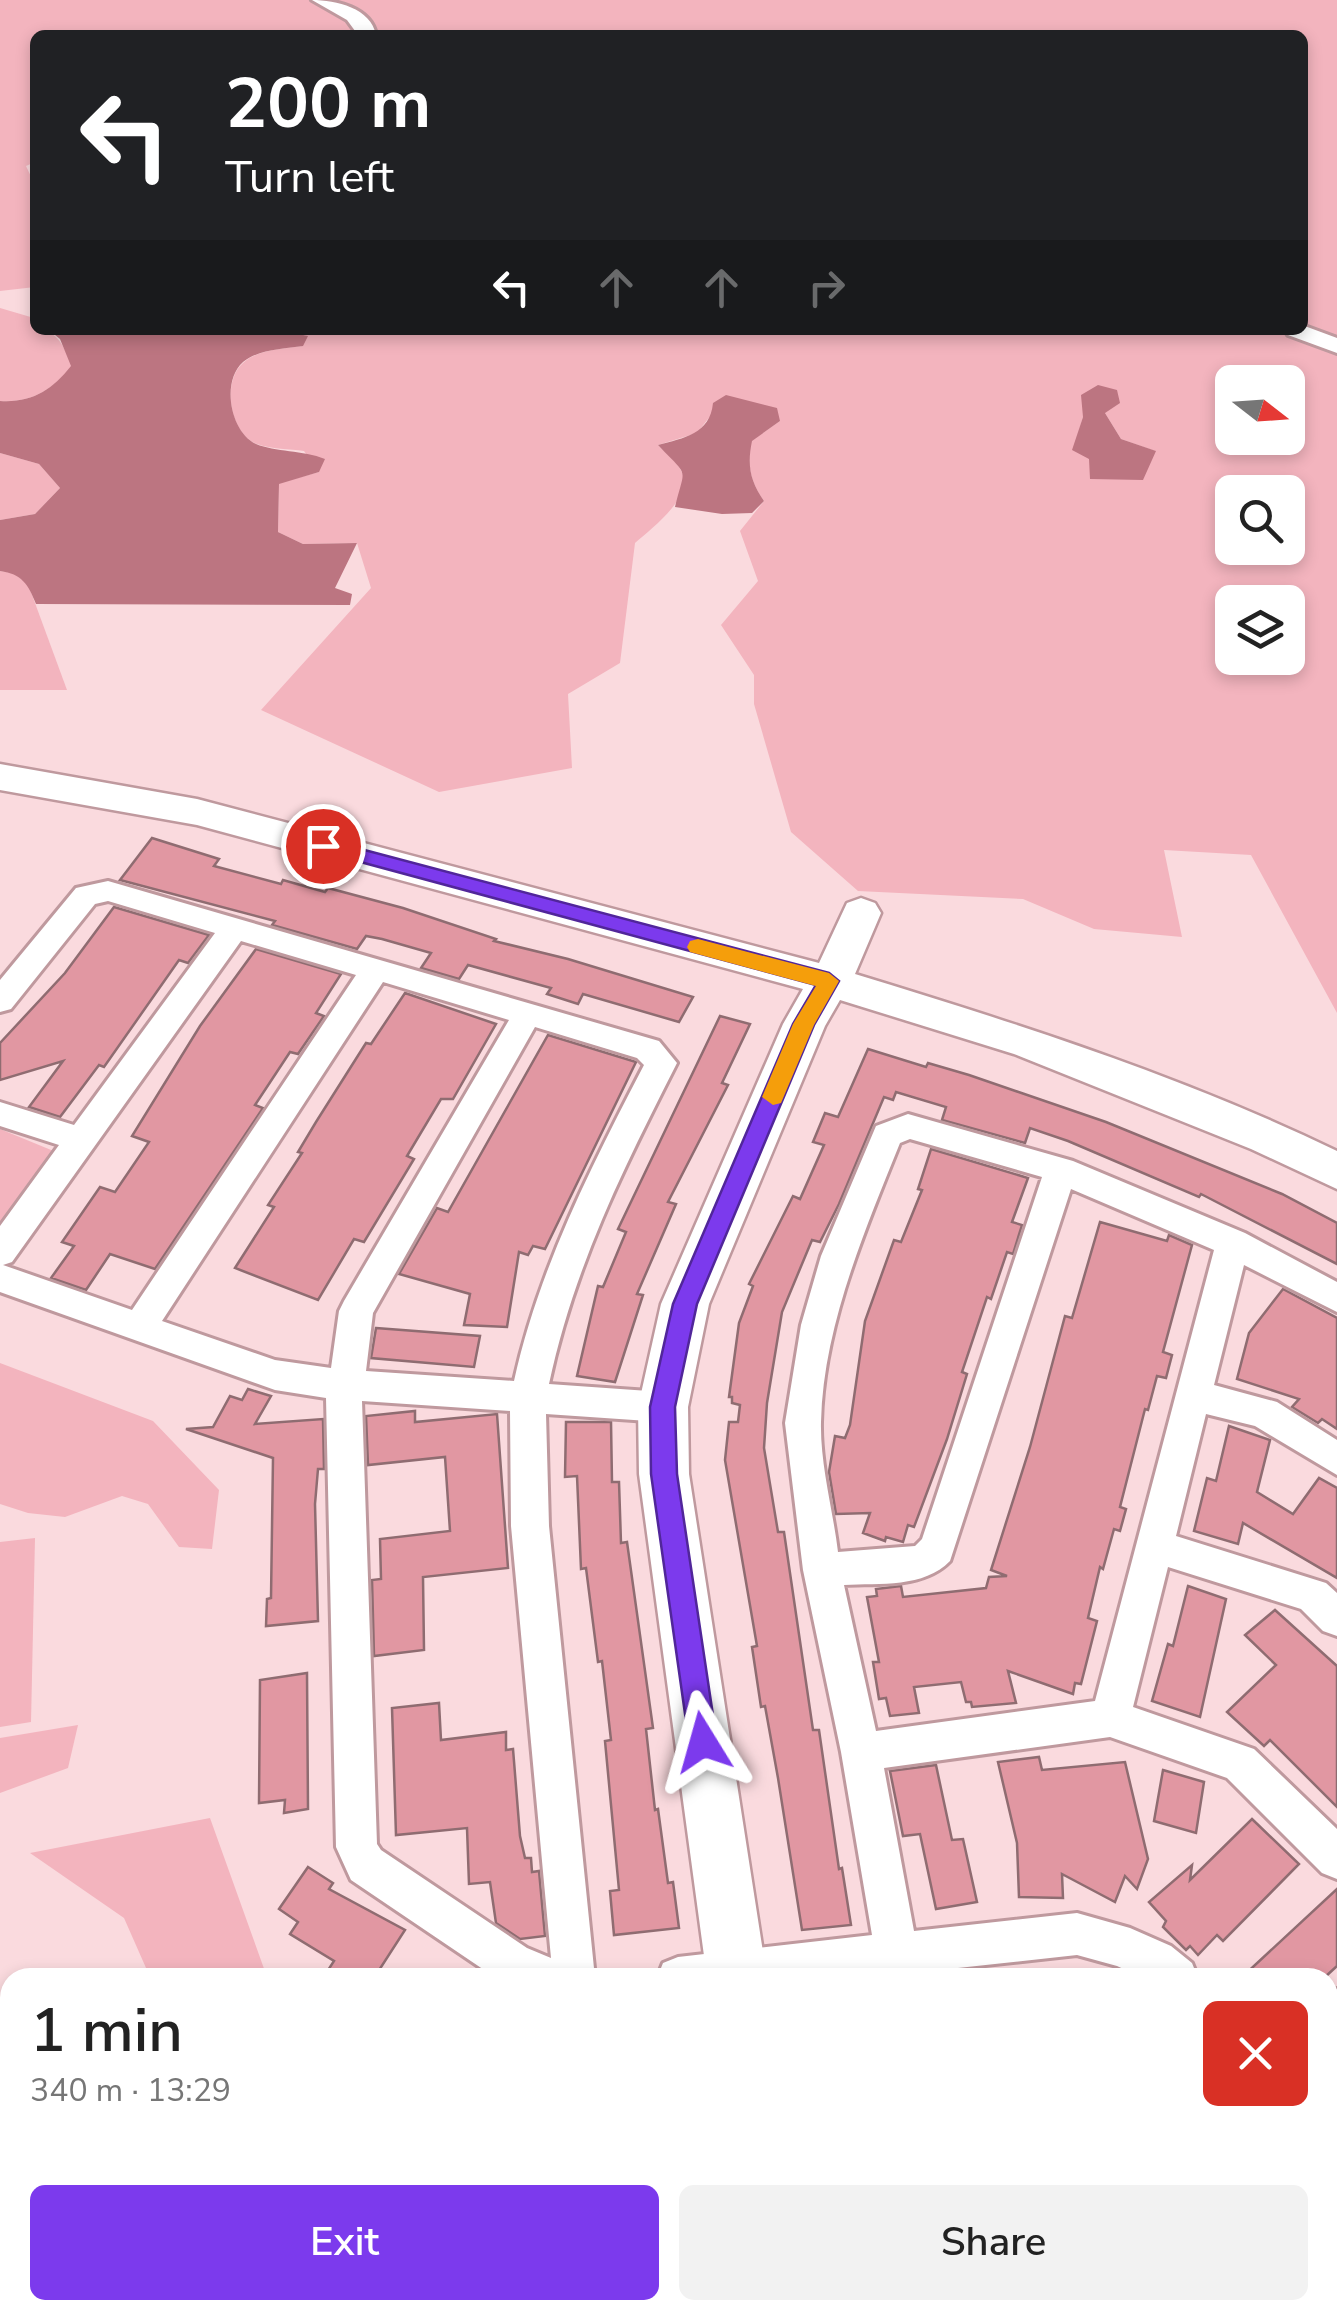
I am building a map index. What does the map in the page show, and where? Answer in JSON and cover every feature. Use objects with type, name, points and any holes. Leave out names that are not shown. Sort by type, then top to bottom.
[{"type":"street","points":[[322,0],[353,16],[367,30]]},
{"type":"street","points":[[1308,335],[1337,346]]},
{"type":"street","points":[[0,757],[174,784],[365,831],[835,971],[1268,1137],[1337,1171]]},
{"type":"street","points":[[0,776],[215,817],[835,971],[1020,1011],[1234,1094],[1337,1143]]},
{"type":"street","points":[[0,1001],[86,895],[108,890],[648,1050],[661,1063],[590,1200],[542,1335],[528,1400],[530,1526],[573,1968]]},
{"type":"street","points":[[736,1968],[664,1474],[663,1407],[685,1304],[804,1024],[835,971],[861,913]]},
{"type":"street","points":[[0,1252],[234,928]]},
{"type":"street","points":[[140,1326],[376,969]]},
{"type":"street","points":[[524,1968],[366,1865],[357,1848],[343,1385],[356,1311],[528,1013]]},
{"type":"street","points":[[0,1114],[78,1139]]},
{"type":"street","points":[[899,1966],[861,1752],[822,1570],[803,1423],[818,1324],[833,1273],[887,1135],[908,1126],[1061,1170],[1233,1243],[1337,1298]]},
{"type":"street","points":[[822,1570],[924,1562],[937,1549],[1061,1170]]},
{"type":"street","points":[[1110,1718],[1233,1243]]},
{"type":"street","points":[[0,1278],[275,1375],[343,1385],[663,1407]]},
{"type":"street","points":[[1194,1396],[1264,1413],[1337,1459]]},
{"type":"street","points":[[1157,1547],[1313,1596],[1337,1618]]},
{"type":"street","points":[[861,1752],[1110,1718],[1240,1763],[1337,1858]]},
{"type":"street","points":[[858,1968],[899,1966],[1076,1934],[1121,1944],[1166,1968]]},
{"type":"shaded area","points":[[0,0],[1337,0],[1337,1013],[1251,855],[1164,850],[1182,937],[1094,929],[1023,899],[858,891],[791,832],[754,704],[754,675],[721,625],[758,581],[740,531],[764,501],[751,472],[751,441],[780,421],[726,396],[697,433],[658,445],[679,467],[684,484],[668,513],[635,543],[620,663],[568,694],[572,768],[439,792],[261,710],[371,588],[357,543],[303,544],[278,532],[279,483],[319,472],[304,451],[262,446],[248,438],[235,419],[231,394],[236,372],[249,358],[302,346],[307,336],[302,335],[1308,335],[1308,30],[30,30],[30,164],[26,166],[30,174],[30,288],[0,291]],"holes":[[[1105,413],[1121,439],[1155,451],[1073,450],[1083,417]]]},
{"type":"shaded area","points":[[0,308],[30,317],[30,335],[55,336],[72,366],[57,382],[32,397],[0,401]]},
{"type":"shaded area","points":[[55,335],[308,336],[303,346],[264,352],[243,362],[232,381],[232,406],[240,429],[256,444],[325,459],[319,472],[279,484],[278,532],[303,544],[357,543],[335,588],[352,594],[350,605],[36,604],[23,581],[0,571],[0,520],[35,514],[60,488],[39,464],[0,453],[0,401],[22,400],[56,382],[71,366]]},
{"type":"shaded area","points":[[1098,385],[1117,390],[1120,403],[1105,413],[1121,439],[1156,451],[1143,480],[1090,479],[1089,459],[1072,450],[1083,417],[1081,395]]},
{"type":"shaded area","points":[[726,395],[777,408],[780,421],[752,441],[751,472],[764,501],[752,513],[722,514],[675,507],[682,473],[658,445],[701,428],[713,403]]},
{"type":"shaded area","points":[[0,453],[39,464],[60,488],[35,514],[0,520]]},
{"type":"shaded area","points":[[0,571],[13,573],[28,584],[67,690],[0,690]]},
{"type":"shaded area","points":[[0,1129],[56,1152],[0,1230]]},
{"type":"shaded area","points":[[0,1363],[153,1421],[219,1490],[212,1549],[179,1547],[148,1504],[122,1496],[65,1517],[28,1513],[0,1504]]},
{"type":"shaded area","points":[[35,1538],[31,1722],[0,1727],[0,1542]]},
{"type":"shaded area","points":[[78,1725],[68,1768],[0,1793],[0,1738]]},
{"type":"shaded area","points":[[210,1818],[264,1968],[146,1968],[124,1918],[30,1853]]},
{"type":"building","points":[[152,838],[219,859],[214,866],[281,884],[283,880],[325,892],[328,888],[403,908],[494,941],[693,997],[679,1022],[583,994],[578,1004],[547,994],[551,988],[468,965],[459,979],[421,968],[431,953],[382,939],[366,936],[357,949],[272,925],[275,921],[120,880]]},
{"type":"building","points":[[114,907],[209,935],[188,963],[179,960],[104,1067],[99,1065],[60,1117],[29,1107],[63,1061],[0,1080],[0,1043],[65,973]]},
{"type":"building","points":[[256,949],[341,974],[316,1013],[324,1016],[298,1054],[290,1052],[255,1105],[263,1108],[155,1269],[110,1254],[86,1290],[51,1278],[74,1246],[62,1242],[100,1187],[115,1192],[149,1142],[132,1136],[200,1026]]},
{"type":"building","points":[[405,993],[496,1024],[453,1099],[441,1099],[407,1156],[414,1159],[364,1242],[354,1239],[318,1300],[235,1268],[274,1207],[268,1205],[302,1153],[298,1152],[316,1122],[366,1043],[371,1044]]},
{"type":"building","points":[[720,1016],[750,1024],[722,1083],[728,1085],[668,1202],[676,1204],[637,1294],[643,1295],[615,1382],[577,1376],[598,1286],[603,1287],[626,1232],[618,1229]]},
{"type":"building","points":[[548,1035],[636,1062],[545,1249],[533,1246],[528,1255],[519,1252],[507,1327],[464,1325],[470,1294],[399,1274],[437,1208],[448,1212]]},
{"type":"building","points":[[868,1049],[969,1075],[1106,1122],[1282,1194],[1337,1223],[1337,1264],[1201,1194],[1199,1197],[1068,1141],[1030,1128],[1025,1143],[942,1120],[946,1107],[896,1092],[893,1100],[884,1097],[839,1204],[820,1242],[812,1240],[782,1312],[767,1403],[764,1448],[778,1532],[784,1532],[813,1730],[819,1730],[851,1925],[802,1930],[765,1706],[761,1707],[752,1647],[757,1646],[725,1460],[729,1422],[738,1422],[740,1405],[732,1403],[729,1397],[739,1323],[753,1286],[749,1284],[793,1196],[800,1199],[824,1145],[813,1142],[825,1113],[838,1117]]},
{"type":"building","points":[[931,1149],[1028,1178],[1012,1222],[1022,1225],[1013,1254],[1007,1252],[991,1299],[987,1297],[962,1372],[967,1374],[947,1439],[914,1527],[908,1525],[903,1542],[886,1537],[885,1541],[863,1533],[870,1513],[836,1514],[829,1472],[835,1436],[845,1438],[850,1425],[865,1321],[894,1240],[901,1242],[922,1190],[918,1189]]},
{"type":"building","points":[[1100,1222],[1167,1241],[1169,1235],[1192,1245],[1163,1352],[1172,1355],[1166,1378],[1157,1376],[1148,1410],[1145,1409],[1120,1507],[1126,1509],[1120,1531],[1114,1529],[1103,1569],[1100,1567],[1088,1618],[1097,1621],[1081,1684],[1075,1683],[1073,1694],[1008,1671],[1016,1703],[972,1707],[971,1702],[966,1702],[961,1682],[914,1687],[919,1713],[890,1716],[886,1698],[879,1699],[873,1662],[879,1662],[867,1597],[877,1596],[876,1589],[901,1586],[903,1597],[986,1588],[989,1577],[1007,1576],[991,1570],[1030,1447],[1065,1316],[1072,1318]]},
{"type":"building","points":[[1283,1289],[1337,1318],[1337,1429],[1292,1407],[1299,1399],[1237,1379],[1249,1333]]},
{"type":"building","points":[[376,1328],[480,1336],[474,1367],[371,1358]]},
{"type":"building","points":[[248,1389],[271,1396],[255,1424],[323,1419],[324,1469],[318,1469],[315,1504],[318,1621],[266,1626],[267,1599],[271,1598],[273,1458],[186,1429],[213,1427],[230,1396],[242,1400]]},
{"type":"building","points":[[415,1411],[415,1422],[497,1414],[508,1568],[423,1577],[424,1650],[374,1656],[372,1580],[381,1579],[380,1539],[450,1531],[445,1457],[368,1465],[366,1416]]},
{"type":"building","points":[[566,1422],[611,1422],[612,1482],[619,1482],[621,1543],[627,1542],[653,1728],[646,1729],[655,1810],[658,1809],[668,1883],[673,1882],[679,1928],[614,1935],[610,1891],[619,1890],[605,1741],[611,1740],[586,1568],[581,1569],[577,1476],[565,1477]]},
{"type":"building","points":[[1229,1426],[1270,1440],[1257,1492],[1293,1514],[1319,1478],[1337,1488],[1337,1578],[1243,1523],[1238,1544],[1194,1531],[1207,1478],[1216,1481]]},
{"type":"building","points":[[1188,1586],[1226,1599],[1200,1717],[1152,1701],[1168,1644],[1173,1646]]},
{"type":"building","points":[[1275,1610],[1337,1666],[1337,1807],[1270,1740],[1264,1746],[1227,1712],[1276,1665],[1245,1635]]},
{"type":"building","points":[[307,1673],[308,1809],[284,1813],[285,1800],[259,1803],[260,1680]]},
{"type":"building","points":[[439,1703],[441,1740],[506,1732],[506,1750],[513,1749],[525,1858],[531,1858],[532,1872],[539,1871],[545,1936],[520,1939],[496,1923],[490,1882],[469,1884],[467,1828],[396,1835],[392,1708]]},
{"type":"building","points":[[1039,1757],[1042,1770],[1125,1762],[1148,1859],[1137,1889],[1125,1876],[1115,1902],[1062,1874],[1063,1898],[1019,1897],[1017,1843],[998,1762]]},
{"type":"building","points":[[936,1765],[952,1840],[963,1839],[977,1902],[936,1909],[920,1834],[903,1836],[890,1771]]},
{"type":"building","points":[[1163,1770],[1204,1782],[1196,1833],[1154,1821]]},
{"type":"building","points":[[1252,1819],[1299,1864],[1223,1941],[1217,1935],[1198,1955],[1190,1946],[1186,1950],[1163,1927],[1166,1921],[1149,1902],[1192,1865],[1190,1880]]},
{"type":"building","points":[[308,1867],[333,1883],[329,1889],[405,1930],[380,1968],[329,1968],[334,1961],[290,1934],[298,1922],[279,1909]]},
{"type":"building","points":[[1337,1889],[1337,1966],[1252,1968]]},
{"type":"slow traffic","points":[[698,947],[829,981],[804,1024],[773,1097]]},
{"type":"route","points":[[323,846],[829,981],[804,1024],[685,1304],[663,1407],[664,1474],[703,1742]]}]
